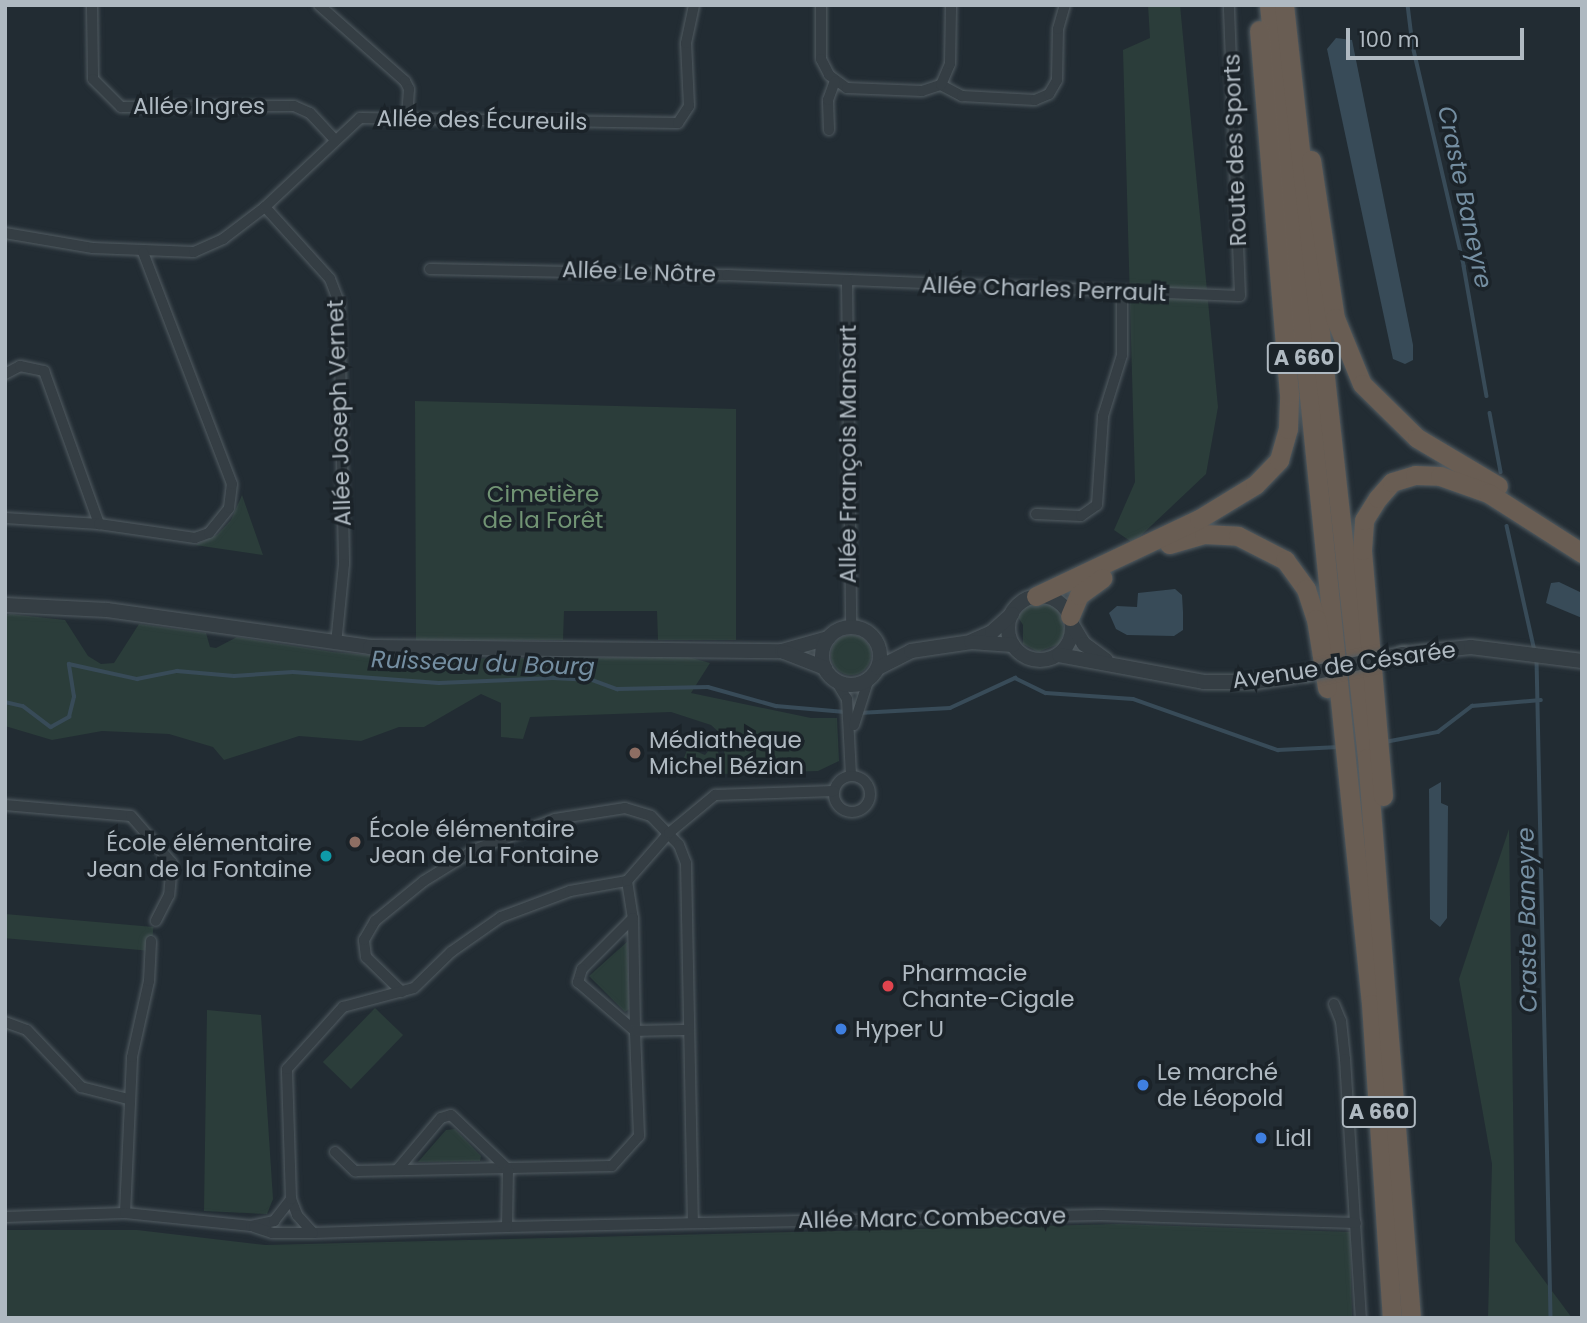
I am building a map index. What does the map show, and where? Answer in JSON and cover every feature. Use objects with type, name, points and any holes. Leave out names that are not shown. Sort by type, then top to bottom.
[{"type":"highway","points":[[1036,596],[1240,495],[1269,472],[1282,452],[1288,429],[1289,394],[1267,175],[1257,5]]},
{"type":"highway","name":"A 660","points":[[1269,5],[1338,726],[1358,759],[1392,952],[1388,989],[1411,1318]]},
{"type":"highway","name":"A 660","points":[[1284,5],[1370,710],[1358,759],[1350,866],[1362,906],[1392,1318]]},
{"type":"highway","points":[[1293,5],[1330,287],[1352,367],[1394,421],[1582,553]]},
{"type":"highway","points":[[1370,710],[1362,550],[1364,520],[1392,482],[1415,475],[1440,476],[1502,495],[1582,539]]},
{"type":"highway","points":[[1071,621],[1086,587],[1172,542],[1219,534],[1255,542],[1285,560],[1306,589],[1316,619],[1338,726]]},
{"type":"street","name":"Allée Ingres","points":[[92,5],[93,79],[121,107],[294,106],[310,113],[335,140]]},
{"type":"street","points":[[319,5],[405,82],[407,117]]},
{"type":"street","name":"Allée des Écureuils","points":[[5,233],[44,242],[187,254],[206,247],[265,207],[357,118],[678,123],[689,106],[687,32],[694,5]]},
{"type":"street","points":[[821,5],[819,51],[835,81],[864,91],[922,91],[941,85],[971,97],[1035,100],[1049,94],[1057,80],[1058,29],[1065,5]]},
{"type":"street","points":[[941,85],[950,64],[951,5]]},
{"type":"street","name":"Route des Sports","points":[[1229,5],[1240,296]]},
{"type":"street","points":[[829,130],[828,100],[835,81]]},
{"type":"street","name":"Allée Joseph Vernet","points":[[265,207],[330,279],[339,302],[344,564],[336,644]]},
{"type":"street","points":[[5,519],[99,524],[203,537],[229,508],[234,494],[143,252]]},
{"type":"street","name":"Allée Le Nôtre","points":[[430,269],[847,281]]},
{"type":"street","name":"Allée Charles Perrault","points":[[847,281],[1240,296]]},
{"type":"street","name":"Allée François Mansart","points":[[847,281],[851,627]]},
{"type":"street","points":[[1036,514],[1081,516],[1097,505],[1103,416],[1122,355],[1122,293]]},
{"type":"street","points":[[5,374],[20,366],[44,371],[99,524]]},
{"type":"street","points":[[971,642],[992,632],[1012,614],[1036,596],[1057,600],[1071,621],[1067,647],[1059,655],[1039,661],[1028,658],[1013,645],[1009,634],[1012,614]]},
{"type":"street","points":[[5,605],[107,610],[336,644],[399,649],[782,651],[828,638],[851,627],[866,631],[877,642],[911,651]]},
{"type":"street","name":"Avenue de Césarée","points":[[1071,621],[1084,644],[1113,664]]},
{"type":"street","points":[[828,638],[822,654],[825,668],[847,699],[852,731],[851,776]]},
{"type":"street","points":[[877,642],[878,668]]},
{"type":"street","points":[[852,731],[860,699],[868,681],[878,668],[911,651],[971,642],[1013,645]]},
{"type":"street","name":"Avenue de Césarée","points":[[1059,655],[1204,682],[1255,682],[1403,654],[1460,647],[1523,651],[1580,660]]},
{"type":"street","points":[[782,651],[825,668]]},
{"type":"street","points":[[836,681],[851,686],[868,681]]},
{"type":"street","points":[[834,791],[841,808],[852,811],[863,807],[869,797],[868,787],[851,776]]},
{"type":"street","points":[[834,791],[842,779],[851,776]]},
{"type":"street","points":[[313,1233],[297,1215],[291,1199],[286,1087],[289,1062],[350,1003],[414,988],[451,952],[501,917],[570,891],[627,881],[669,833],[708,799],[723,793],[834,791]]},
{"type":"street","points":[[5,805],[131,816],[172,863],[169,895],[156,921]]},
{"type":"street","points":[[402,992],[366,957],[366,934],[397,902],[454,860],[524,828],[599,811],[637,809],[669,833],[686,863],[693,1223]]},
{"type":"street","points":[[335,1152],[355,1171],[612,1166],[639,1136],[633,918],[627,881]]},
{"type":"street","points":[[633,918],[582,970],[578,982],[635,1031],[690,1030]]},
{"type":"street","points":[[125,1213],[128,1099],[132,1057],[149,981],[151,941]]},
{"type":"street","points":[[1334,1004],[1341,1021],[1361,1318]]},
{"type":"street","points":[[5,1022],[27,1030],[81,1087],[128,1099]]},
{"type":"street","points":[[397,1170],[447,1115],[458,1118],[508,1169],[508,1227]]},
{"type":"street","name":"Allée Marc Combecave","points":[[251,1226],[279,1217],[291,1199]]},
{"type":"street","name":"Allée Marc Combecave","points":[[5,1217],[125,1213],[251,1226],[272,1233],[1113,1215],[1356,1223]]},
{"type":"green space","points":[[1148,5],[1180,5],[1218,407],[1206,474],[1133,543],[1114,530],[1135,482],[1123,50],[1150,38]]},
{"type":"green space","name":"Cimetière de la Forêt","points":[[415,401],[736,409],[736,640],[658,640],[657,611],[564,611],[563,640],[416,641]]},
{"type":"green space","points":[[242,495],[263,555],[195,545],[217,535],[231,520]]},
{"type":"green space","points":[[1046,602],[1057,607],[1065,631],[1059,644],[1038,652],[1023,644],[1023,625],[1018,617],[1030,603]]},
{"type":"green space","points":[[10,614],[65,620],[88,656],[101,664],[114,663],[139,624],[206,633],[210,647],[216,648],[237,637],[333,652],[420,659],[688,657],[710,663],[691,693],[811,718],[837,718],[839,761],[818,771],[723,774],[725,738],[711,725],[671,712],[530,717],[523,739],[501,737],[501,703],[481,694],[424,727],[399,727],[361,741],[299,736],[224,760],[213,747],[169,734],[102,731],[52,740],[5,726],[5,616]]},
{"type":"green space","points":[[851,635],[859,636],[865,641],[870,647],[870,663],[865,669],[859,674],[851,675],[843,674],[837,669],[832,663],[831,655],[832,647],[837,641],[843,636]]},
{"type":"green space","points":[[714,744],[720,756],[704,778],[681,765],[688,748],[705,755]]},
{"type":"green space","points":[[1509,829],[1515,1241],[1572,1318],[1488,1318],[1492,1164],[1459,979]]},
{"type":"green space","points":[[5,914],[153,927],[151,951],[5,938]]},
{"type":"green space","points":[[627,942],[629,1009],[625,1012],[589,976]]},
{"type":"green space","points":[[375,1008],[403,1035],[351,1089],[323,1062]]},
{"type":"green space","points":[[207,1010],[261,1015],[273,1199],[267,1214],[204,1211]]},
{"type":"green space","points":[[455,1129],[481,1156],[480,1161],[418,1162],[446,1130]]},
{"type":"green space","points":[[1119,1224],[1350,1232],[1352,1318],[5,1318],[5,1230],[137,1230],[265,1245]]},
{"type":"water","points":[[1336,38],[1352,40],[1413,345],[1413,360],[1405,364],[1393,359],[1327,49]]},
{"type":"water","points":[[1559,582],[1582,593],[1582,618],[1546,603],[1551,583]]},
{"type":"water","points":[[1175,589],[1182,595],[1183,630],[1174,636],[1127,635],[1116,629],[1109,613],[1117,606],[1137,607],[1138,593]]},
{"type":"water","points":[[1441,782],[1441,803],[1448,806],[1447,918],[1440,927],[1430,919],[1429,789]]},
{"type":"waterway","name":"Craste Baneyre","points":[[1408,5],[1413,46],[1464,266],[1487,396]]},
{"type":"waterway","name":"Craste Baneyre","points":[[1490,413],[1501,472]]},
{"type":"waterway","name":"Craste Baneyre","points":[[1507,526],[1535,651]]},
{"type":"waterway","name":"Craste Baneyre","points":[[1537,659],[1551,1318]]},
{"type":"waterway","name":"Ruisseau du Bourg","points":[[5,702],[23,706],[51,727],[69,717],[74,697],[69,664],[137,679],[177,671],[234,676],[293,672],[439,683],[553,678],[592,680],[617,689],[708,687],[776,706],[845,712]]},
{"type":"waterway","name":"Ruisseau du Bourg","points":[[859,713],[950,708],[1015,678],[1046,693],[1133,699],[1278,750],[1339,747]]},
{"type":"waterway","name":"Ruisseau du Bourg","points":[[1385,742],[1438,732],[1472,706],[1541,700]]},
{"type":"place","name":"Médiathèque Michel Bézian","points":[[635,753]]},
{"type":"place","name":"École élémentaire Jean de La Fontaine","points":[[355,842]]},
{"type":"place","name":"École élémentaire Jean de la Fontaine","points":[[326,856]]},
{"type":"place","name":"Pharmacie Chante-Cigale","points":[[888,986]]},
{"type":"place","name":"Hyper U","points":[[841,1029]]},
{"type":"place","name":"Le marché de Léopold","points":[[1143,1085]]},
{"type":"place","name":"Lidl","points":[[1261,1138]]}]
